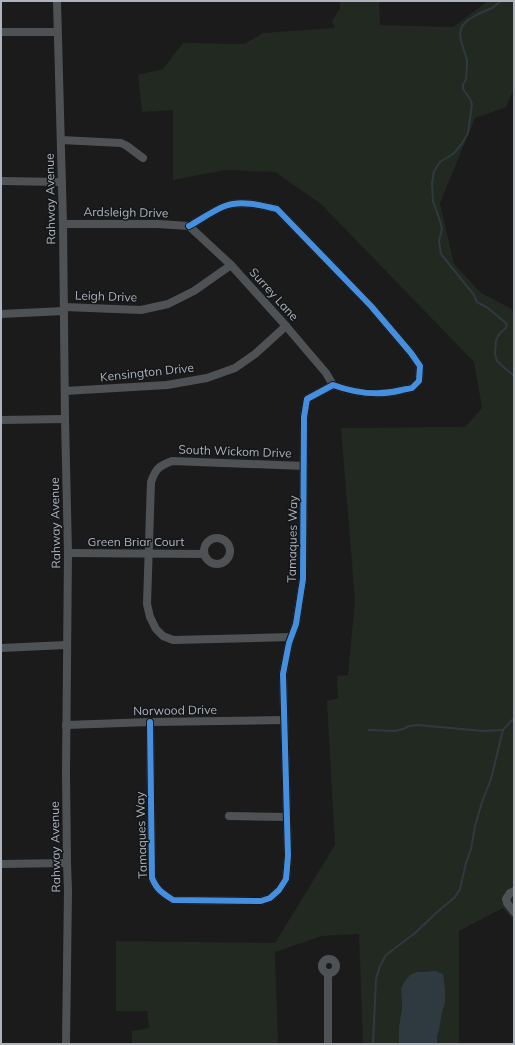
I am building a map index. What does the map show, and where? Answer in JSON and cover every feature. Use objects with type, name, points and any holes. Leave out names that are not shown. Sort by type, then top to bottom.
[{"type":"street","name":"Rahway Avenue","points":[[57,1],[63,224],[68,553],[66,645],[68,898],[66,1044]]},
{"type":"street","points":[[1,32],[58,32]]},
{"type":"street","points":[[61,140],[121,143],[128,146],[143,158]]},
{"type":"street","points":[[1,181],[62,182]]},
{"type":"street","points":[[189,226],[223,206],[232,204],[265,206],[277,209],[371,306],[411,353],[420,366],[419,381],[412,388],[393,393],[361,392],[333,384]]},
{"type":"street","name":"Ardsleigh Drive","points":[[63,224],[158,224],[189,226]]},
{"type":"street","name":"Surrey Lane","points":[[189,226],[231,265],[286,326],[326,373],[333,384]]},
{"type":"street","name":"Leigh Drive","points":[[1,314],[64,309],[141,310],[168,304],[194,291],[231,265]]},
{"type":"street","name":"Kensington Drive","points":[[65,391],[168,385],[207,378],[235,368],[255,354],[286,326]]},
{"type":"street","name":"Tamaques Way","points":[[150,722],[152,878],[155,887],[173,900],[261,901],[270,898],[279,890],[286,879],[288,856],[283,674],[289,643],[296,624],[303,580],[304,416],[308,400],[333,384]]},
{"type":"street","points":[[1,420],[65,419]]},
{"type":"street","name":"South Wickom Drive","points":[[291,637],[173,640],[163,636],[156,629],[150,618],[147,604],[151,482],[155,472],[162,465],[172,461],[304,466]]},
{"type":"street","name":"Green Briar Court","points":[[68,553],[204,554]]},
{"type":"street","points":[[1,648],[66,645]]},
{"type":"street","name":"Norwood Drive","points":[[66,725],[284,720]]},
{"type":"street","points":[[229,816],[287,817]]},
{"type":"street","points":[[1,864],[67,863]]},
{"type":"street","points":[[514,891],[510,893],[506,899],[507,903],[514,912]]},
{"type":"street","points":[[328,973],[328,1044]]},
{"type":"shaded area","points":[[340,1],[379,1],[380,25],[453,27],[488,1],[514,1],[514,88],[506,107],[475,118],[440,203],[454,264],[481,293],[512,309],[514,316],[514,921],[503,908],[459,931],[459,1044],[437,1044],[437,1037],[445,1003],[444,980],[426,971],[416,972],[404,982],[401,989],[402,1008],[399,1026],[399,1044],[363,1044],[359,934],[322,936],[275,952],[278,1044],[132,1044],[132,1031],[149,1028],[147,1011],[116,1011],[116,941],[275,943],[335,845],[327,701],[338,698],[337,676],[348,675],[355,600],[341,428],[465,427],[482,408],[474,362],[321,204],[275,172],[225,170],[173,180],[173,110],[142,112],[138,75],[163,69],[183,43],[244,44],[263,33],[335,28],[332,21],[340,8]]},
{"type":"shaded area","points":[[436,971],[443,974],[445,990],[445,1003],[437,1037],[437,1044],[399,1044],[399,1026],[402,1008],[401,989],[404,982],[410,975],[416,972]]},
{"type":"waterway","points":[[501,1],[492,8],[468,20],[462,26],[460,34],[461,41],[467,60],[466,79],[463,89],[472,104],[468,133],[461,145],[453,154],[440,162],[434,171],[432,183],[433,201],[442,228],[439,241],[441,254],[474,295],[477,302],[488,308],[507,324],[506,328],[500,333],[496,340],[495,354],[497,361],[514,376]]},
{"type":"waterway","points":[[373,1044],[376,979],[380,966],[386,955],[415,933],[455,897],[460,889],[471,849],[475,826],[491,779],[503,730],[514,718]]},
{"type":"waterway","points":[[369,730],[395,731],[409,726],[418,725],[483,731],[503,730]]},
{"type":"cycle path","points":[[150,722],[152,878],[156,886],[173,900],[261,901],[270,898],[279,890],[286,879],[288,856],[283,674],[289,643],[296,624],[303,579],[304,417],[307,399],[333,385],[359,392],[385,393],[412,388],[419,381],[420,366],[411,353],[371,306],[277,209],[244,203],[231,204],[216,210],[189,226]]}]
